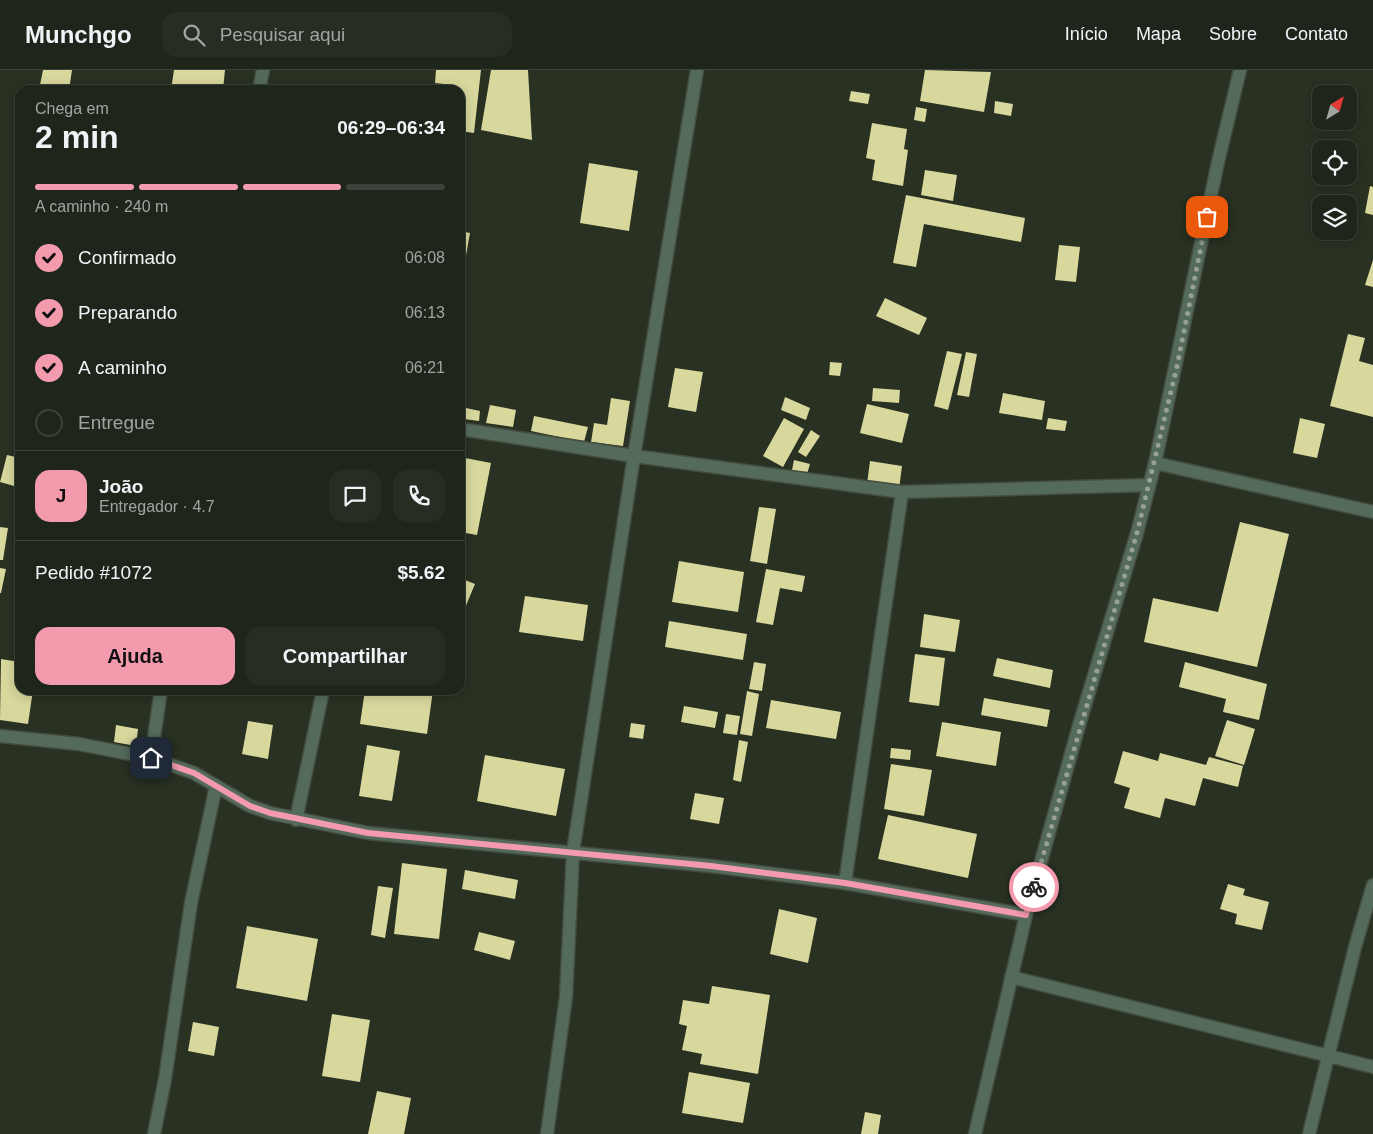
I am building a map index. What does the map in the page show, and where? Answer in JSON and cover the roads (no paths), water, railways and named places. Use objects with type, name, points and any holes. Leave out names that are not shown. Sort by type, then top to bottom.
[{"type":"street","points":[[260,85],[263,70]]},
{"type":"street","points":[[547,1134],[566,997],[574,852],[634,456],[697,70]]},
{"type":"street","points":[[975,1134],[1026,915],[1155,463],[1218,162],[1240,70]]},
{"type":"street","points":[[465,430],[634,456],[902,492],[1149,485]]},
{"type":"street","points":[[1155,463],[1373,512]]},
{"type":"street","points":[[845,883],[902,492]]},
{"type":"street","points":[[151,758],[160,695]]},
{"type":"street","points":[[296,820],[322,695]]},
{"type":"street","points":[[0,736],[78,744],[151,758],[194,773],[250,806],[296,820],[368,833],[711,866],[845,883],[1026,915]]},
{"type":"street","points":[[154,1134],[165,1079],[191,903],[216,786]]},
{"type":"street","points":[[1309,1134],[1373,885]]},
{"type":"street","points":[[1011,977],[1373,1067]]}]
